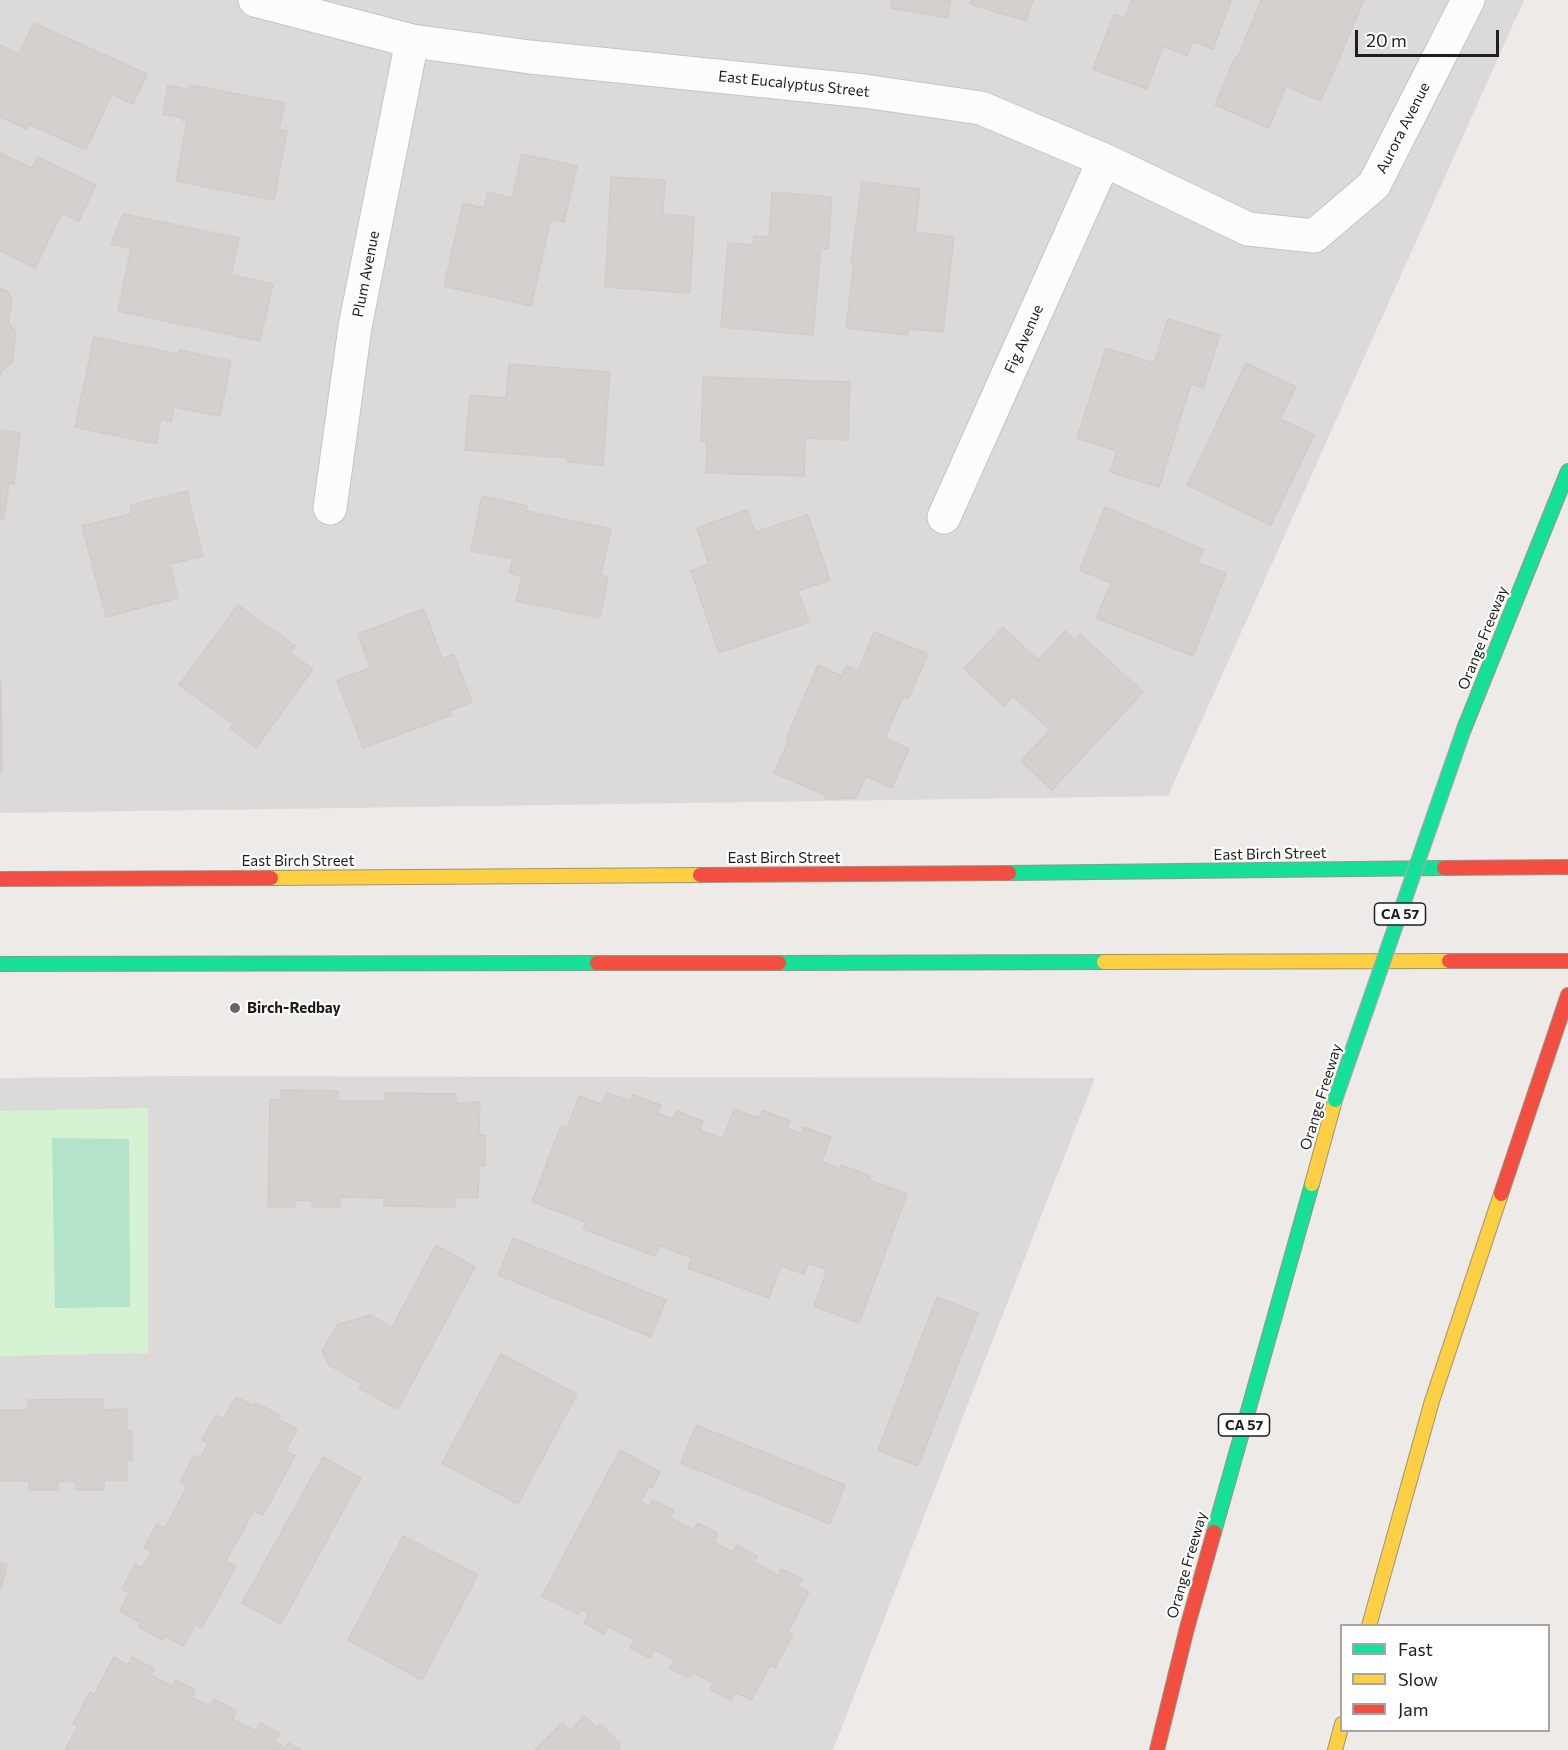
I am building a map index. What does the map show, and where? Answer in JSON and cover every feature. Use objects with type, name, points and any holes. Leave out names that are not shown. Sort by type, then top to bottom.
[{"type":"main road","name":"Orange Freeway","points":[[1156,1750],[1187,1628],[1335,1100],[1464,729],[1568,471]]},
{"type":"main road","name":"East Birch Street","points":[[0,879],[958,874],[1568,867]]},
{"type":"main road","points":[[0,964],[1568,961]]},
{"type":"main road","points":[[1370,1624],[1432,1401],[1524,1120],[1568,995]]},
{"type":"main road","points":[[1335,1750],[1340,1728]]},
{"type":"street","name":"East Eucalyptus Street","points":[[255,0],[411,41],[530,57],[864,91],[981,108],[1104,160],[1248,229],[1314,236]]},
{"type":"street","name":"Aurora Avenue","points":[[1314,236],[1374,185],[1468,0]]},
{"type":"street","name":"Plum Avenue","points":[[330,508],[355,327],[411,41]]},
{"type":"street","name":"Fig Avenue","points":[[944,517],[1104,160]]},
{"type":"shaded area","points":[[0,0],[1524,0],[1168,796],[0,813]]},
{"type":"shaded area","points":[[176,1076],[1095,1078],[833,1750],[0,1750],[0,1078]]},
{"type":"green space","points":[[148,1108],[148,1353],[0,1356],[0,1111]]},
{"type":"green space","points":[[52,1138],[129,1139],[130,1307],[55,1308]]},
{"type":"building","points":[[892,0],[951,0],[947,18],[891,8]]},
{"type":"building","points":[[971,0],[1033,0],[1026,21],[970,4]]},
{"type":"building","points":[[1132,0],[1231,0],[1213,49],[1193,41],[1187,56],[1163,46],[1147,89],[1093,69],[1114,14],[1125,18]]},
{"type":"building","points":[[1261,0],[1364,0],[1321,101],[1286,86],[1269,128],[1215,105]]},
{"type":"building","points":[[34,23],[147,74],[133,104],[112,94],[86,150],[29,124],[27,129],[0,117],[0,45],[19,54]]},
{"type":"building","points":[[168,85],[189,90],[190,85],[285,103],[279,129],[287,131],[274,200],[176,181],[187,122],[183,121],[183,118],[163,114]]},
{"type":"building","points":[[0,153],[32,168],[37,157],[96,185],[79,221],[62,213],[35,268],[0,251]]},
{"type":"building","points":[[522,154],[577,166],[564,222],[551,219],[531,306],[444,286],[463,203],[484,208],[488,192],[512,198]]},
{"type":"building","points":[[611,177],[665,180],[663,214],[694,217],[690,293],[605,287]]},
{"type":"building","points":[[862,182],[920,189],[915,232],[954,237],[943,332],[909,329],[908,335],[846,328],[854,263],[851,263]]},
{"type":"building","points":[[772,192],[832,197],[828,249],[821,248],[813,335],[721,327],[728,243],[753,245],[754,236],[769,237]]},
{"type":"building","points":[[123,214],[239,238],[231,275],[273,284],[260,341],[118,311],[131,248],[111,244]]},
{"type":"building","points":[[0,289],[6,290],[12,299],[8,323],[16,332],[12,363],[1,371],[0,377]]},
{"type":"building","points":[[1168,319],[1220,335],[1203,388],[1191,384],[1159,487],[1110,472],[1117,451],[1077,438],[1106,348],[1154,363]]},
{"type":"building","points":[[94,337],[178,354],[179,350],[231,361],[220,416],[174,407],[171,422],[161,420],[156,444],[75,427]]},
{"type":"building","points":[[1246,363],[1296,387],[1280,419],[1314,435],[1271,525],[1187,485]]},
{"type":"building","points":[[509,364],[610,372],[603,465],[567,462],[568,458],[465,450],[470,395],[506,398]]},
{"type":"building","points":[[703,377],[850,382],[848,440],[805,438],[804,476],[706,473],[707,441],[701,441]]},
{"type":"building","points":[[0,430],[20,433],[14,484],[9,483],[4,519],[0,519]]},
{"type":"building","points":[[187,491],[203,556],[170,564],[178,598],[106,617],[82,526],[132,514],[130,505]]},
{"type":"building","points":[[482,496],[527,506],[526,511],[611,529],[601,575],[608,577],[600,618],[516,601],[522,576],[509,573],[513,559],[471,551]]},
{"type":"building","points":[[1105,507],[1204,550],[1198,563],[1226,573],[1193,656],[1096,618],[1111,583],[1080,570]]},
{"type":"building","points":[[747,510],[755,532],[808,515],[830,580],[798,591],[809,622],[719,653],[691,571],[709,564],[697,528]]},
{"type":"building","points":[[238,605],[295,646],[290,653],[313,669],[256,748],[230,728],[233,724],[179,685]]},
{"type":"building","points":[[424,609],[442,659],[454,654],[472,702],[450,711],[452,715],[363,748],[337,680],[370,668],[358,634]]},
{"type":"building","points":[[1003,627],[1038,660],[1065,631],[1075,640],[1080,634],[1143,692],[1052,790],[1021,761],[1050,730],[1013,696],[1004,706],[964,669]]},
{"type":"building","points":[[874,632],[928,654],[908,699],[903,696],[885,738],[909,749],[892,788],[866,776],[856,798],[824,798],[825,795],[774,773],[818,665],[842,676],[846,666],[858,671]]},
{"type":"building","points":[[1,681],[2,772],[0,772]]},
{"type":"building","points":[[281,1090],[338,1091],[338,1101],[385,1101],[385,1093],[456,1094],[456,1103],[480,1102],[479,1135],[485,1135],[485,1166],[479,1166],[478,1198],[455,1197],[455,1207],[384,1206],[384,1198],[340,1197],[340,1207],[312,1207],[312,1201],[295,1200],[295,1207],[268,1207],[270,1099],[281,1100]]},
{"type":"building","points":[[607,1093],[631,1101],[633,1095],[661,1105],[658,1113],[673,1119],[677,1111],[703,1121],[700,1130],[723,1139],[734,1109],[759,1118],[762,1110],[790,1121],[787,1129],[802,1134],[804,1127],[831,1137],[822,1162],[840,1169],[841,1165],[870,1176],[869,1180],[907,1194],[859,1323],[814,1306],[827,1270],[808,1263],[804,1274],[781,1266],[769,1298],[688,1268],[692,1258],[659,1245],[655,1256],[583,1229],[586,1222],[532,1202],[561,1126],[567,1129],[579,1096],[602,1104]]},
{"type":"building","points":[[513,1238],[666,1300],[651,1337],[498,1275]]},
{"type":"building","points":[[436,1245],[475,1267],[398,1409],[359,1388],[361,1383],[329,1365],[322,1351],[337,1325],[369,1315],[392,1327]]},
{"type":"building","points":[[937,1297],[978,1313],[918,1466],[878,1450]]},
{"type":"building","points":[[501,1354],[577,1394],[518,1504],[442,1463]]},
{"type":"building","points":[[236,1397],[254,1406],[256,1403],[280,1415],[278,1419],[297,1429],[286,1451],[295,1456],[263,1515],[254,1511],[226,1561],[236,1566],[202,1628],[195,1625],[184,1646],[165,1636],[163,1640],[139,1627],[141,1623],[120,1611],[129,1593],[122,1589],[135,1564],[142,1568],[152,1552],[144,1548],[157,1524],[165,1528],[187,1487],[180,1482],[194,1455],[200,1459],[208,1444],[202,1440],[216,1415],[223,1419]]},
{"type":"building","points":[[103,1399],[103,1410],[127,1409],[127,1431],[132,1431],[132,1460],[127,1460],[127,1480],[104,1480],[104,1490],[76,1490],[75,1481],[58,1482],[58,1490],[29,1490],[29,1481],[0,1481],[0,1410],[28,1410],[28,1400]]},
{"type":"building","points":[[696,1425],[845,1485],[830,1524],[681,1463]]},
{"type":"building","points":[[620,1450],[660,1472],[652,1488],[649,1486],[641,1502],[649,1506],[653,1500],[674,1510],[670,1518],[694,1530],[698,1523],[718,1534],[714,1542],[733,1552],[737,1545],[757,1556],[754,1562],[778,1576],[781,1569],[802,1579],[798,1586],[809,1592],[788,1632],[793,1634],[775,1668],[771,1665],[751,1700],[735,1692],[731,1700],[710,1689],[713,1683],[693,1672],[689,1678],[670,1668],[674,1660],[654,1649],[650,1658],[630,1648],[634,1640],[608,1626],[604,1634],[584,1623],[589,1613],[580,1609],[578,1614],[542,1596]]},
{"type":"building","points":[[323,1457],[361,1478],[281,1624],[242,1603]]},
{"type":"building","points":[[403,1536],[478,1575],[422,1680],[348,1640]]},
{"type":"building","points":[[0,1563],[7,1565],[1,1589],[0,1589]]},
{"type":"building","points":[[114,1657],[128,1665],[132,1657],[155,1669],[151,1675],[172,1686],[175,1680],[195,1690],[192,1697],[210,1707],[214,1699],[236,1711],[232,1719],[256,1731],[260,1723],[280,1733],[275,1742],[286,1748],[288,1743],[302,1750],[65,1750],[78,1726],[73,1724],[90,1692],[94,1695]]},
{"type":"building","points":[[584,1716],[597,1727],[600,1724],[621,1745],[618,1748],[620,1750],[535,1750],[562,1723],[570,1731]]},
{"type":"traffic: fast","points":[[1464,729],[1568,471]]},
{"type":"traffic: fast","points":[[1335,1100],[1464,729]]},
{"type":"traffic: fast","points":[[1009,873],[1444,868]]},
{"type":"traffic: fast","points":[[779,963],[1104,962]]},
{"type":"traffic: fast","points":[[0,964],[597,963]]},
{"type":"traffic: fast","points":[[1214,1532],[1312,1184]]},
{"type":"traffic: slow","points":[[271,878],[700,875]]},
{"type":"traffic: slow","points":[[1104,962],[1449,961]]},
{"type":"traffic: slow","points":[[1312,1184],[1335,1100]]},
{"type":"traffic: slow","points":[[1370,1624],[1432,1401],[1501,1194]]},
{"type":"traffic: slow","points":[[1335,1750],[1340,1731]]},
{"type":"traffic: jam","points":[[1444,868],[1568,867]]},
{"type":"traffic: jam","points":[[700,875],[1009,873]]},
{"type":"traffic: jam","points":[[0,879],[271,878]]},
{"type":"traffic: jam","points":[[1449,961],[1568,961]]},
{"type":"traffic: jam","points":[[597,963],[779,963]]},
{"type":"traffic: jam","points":[[1501,1194],[1568,995]]},
{"type":"traffic: jam","points":[[1157,1750],[1187,1628],[1214,1532]]},
{"type":"place","name":"Birch-Redbay","points":[[235,1008]]}]
